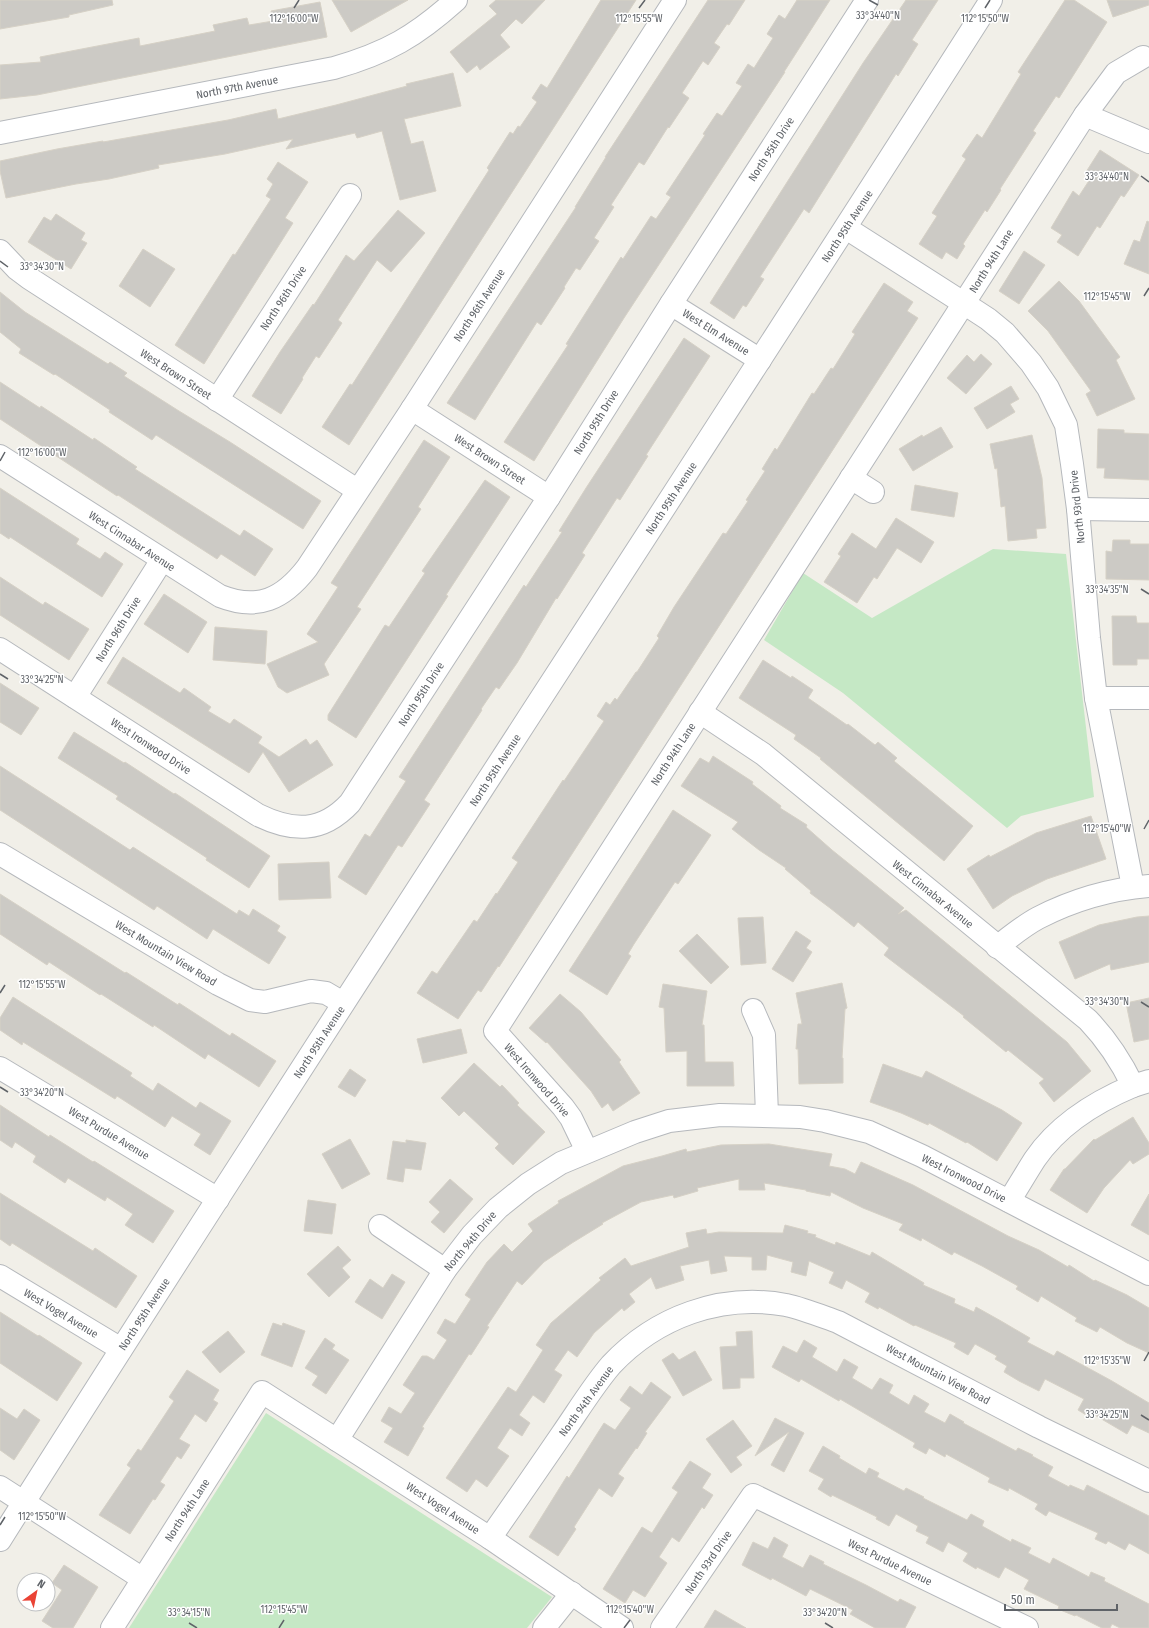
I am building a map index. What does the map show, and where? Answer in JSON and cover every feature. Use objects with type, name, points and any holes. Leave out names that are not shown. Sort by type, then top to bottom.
[{"type":"street","name":"North 97th Avenue","points":[[0,133],[334,68],[383,51],[402,41],[425,27],[456,0]]},
{"type":"street","name":"North 96th Avenue","points":[[271,599],[286,591],[300,578],[412,409],[675,0]]},
{"type":"street","name":"North 95th Drive","points":[[309,826],[323,823],[332,818],[350,803],[549,497],[671,304],[867,0]]},
{"type":"street","name":"North 95th Avenue","points":[[0,1540],[343,1003],[846,228],[991,0]]},
{"type":"street","name":"North 94th Lane","points":[[495,1031],[851,478],[965,304],[1085,115],[1116,73],[1144,57]]},
{"type":"street","points":[[1085,115],[1149,142]]},
{"type":"street","name":"North 96th Drive","points":[[217,400],[350,195]]},
{"type":"street","name":"North 93rd Drive","points":[[846,228],[988,319],[1016,345],[1032,363],[1048,388],[1066,425],[1078,509],[1089,638],[1096,698],[1141,887]]},
{"type":"street","name":"West Brown Street","points":[[0,251],[29,278],[358,490]]},
{"type":"street","name":"West Elm Avenue","points":[[671,304],[760,360]]},
{"type":"street","name":"West Brown Street","points":[[412,409],[549,497]]},
{"type":"street","name":"West Cinnabar Avenue","points":[[0,456],[212,592],[228,599],[251,602],[271,599]]},
{"type":"street","points":[[851,478],[873,492]]},
{"type":"street","points":[[1078,509],[1149,510]]},
{"type":"street","name":"North 96th Drive","points":[[75,697],[162,560]]},
{"type":"street","name":"West Ironwood Drive","points":[[0,649],[258,815],[272,822],[288,827],[300,828],[309,826]]},
{"type":"street","points":[[1096,698],[1149,698]]},
{"type":"street","name":"West Cinnabar Avenue","points":[[700,712],[763,754],[1093,1025],[1102,1034],[1121,1061],[1141,1083]]},
{"type":"street","name":"West Mountain View Road","points":[[0,854],[218,984],[250,1000],[265,1002],[311,991],[326,993],[343,1003]]},
{"type":"street","points":[[997,946],[1037,919],[1068,904],[1093,896],[1141,887]]},
{"type":"street","points":[[753,1010],[764,1036],[767,1115]]},
{"type":"street","name":"West Ironwood Drive","points":[[495,1031],[563,1107],[571,1118],[587,1151]]},
{"type":"street","name":"West Purdue Avenue","points":[[0,1068],[218,1199]]},
{"type":"street","points":[[1009,1201],[1036,1159],[1051,1139],[1066,1125],[1087,1108],[1141,1083]]},
{"type":"street","name":"North 94th Drive","points":[[336,1440],[446,1270],[472,1235],[498,1208],[528,1184],[561,1163],[587,1151],[635,1132],[669,1121],[720,1115],[767,1115]]},
{"type":"street","name":"West Ironwood Drive","points":[[767,1115],[800,1117],[869,1132],[922,1156],[1149,1274]]},
{"type":"street","points":[[380,1226],[446,1270]]},
{"type":"street","name":"West Vogel Avenue","points":[[0,1276],[121,1349]]},
{"type":"street","name":"West Mountain View Road","points":[[717,1304],[754,1302],[786,1305],[827,1318],[854,1330],[1039,1427],[1149,1481]]},
{"type":"street","name":"North 94th Avenue","points":[[490,1538],[600,1380],[623,1353],[644,1336],[670,1321],[688,1313],[717,1304]]},
{"type":"street","name":"North 94th Lane","points":[[112,1628],[262,1392]]},
{"type":"street","name":"West Vogel Avenue","points":[[262,1392],[490,1538],[622,1628]]},
{"type":"street","points":[[0,1487],[143,1579]]},
{"type":"street","name":"North 93rd Drive","points":[[662,1628],[753,1495]]},
{"type":"street","name":"West Purdue Avenue","points":[[753,1495],[1028,1628]]},
{"type":"street","points":[[544,1628],[572,1593]]},
{"type":"green space","points":[[993,549],[1066,554],[1094,797],[1021,816],[1007,828],[843,693],[764,640],[803,573],[872,618]]},
{"type":"green space","points":[[266,1413],[552,1597],[527,1628],[129,1628]]},
{"type":"building","points":[[0,0],[112,0],[113,5],[69,15],[69,17],[0,29]]},
{"type":"building","points":[[332,0],[408,0],[351,32]]},
{"type":"building","points":[[496,0],[545,0],[522,24],[516,19],[500,35],[510,47],[480,70],[477,65],[467,73],[450,52],[497,14],[489,6]]},
{"type":"building","points":[[601,0],[636,0],[349,445],[322,427],[350,384],[352,385],[454,225],[489,170],[487,168],[510,132],[513,134],[518,126],[520,127],[537,102],[532,98],[541,84],[547,88]]},
{"type":"building","points":[[708,0],[745,0],[729,25],[727,24],[714,43],[720,47],[708,65],[703,61],[682,93],[689,98],[669,128],[668,127],[644,165],[639,162],[611,205],[614,207],[594,238],[599,241],[580,270],[576,268],[541,325],[537,322],[475,420],[447,403],[576,207],[605,157]]},
{"type":"building","points":[[797,0],[830,0],[785,72],[624,318],[534,461],[504,442],[568,345],[566,344],[621,257],[623,259],[651,216],[656,219],[671,197],[666,194],[705,135],[703,134],[717,113],[722,116],[742,86],[736,83],[748,64],[754,68],[773,38],[767,34],[779,15],[785,19]]},
{"type":"building","points":[[906,0],[938,0],[912,40],[918,44],[898,76],[896,74],[809,213],[804,209],[760,277],[764,279],[746,307],[743,305],[734,319],[710,303],[863,63]]},
{"type":"building","points":[[1065,0],[1074,0],[1107,22],[1059,98],[1056,96],[1033,131],[1036,133],[987,212],[985,210],[963,244],[965,246],[957,259],[946,252],[942,259],[919,244],[937,216],[932,213],[966,159],[962,156],[977,134],[982,138],[1021,74],[1018,72]]},
{"type":"building","points":[[1107,0],[1149,0],[1149,5],[1113,17]]},
{"type":"building","points":[[320,2],[327,37],[37,95],[0,99],[0,65],[41,62],[40,57],[139,38],[140,46],[215,31],[213,25],[247,18],[249,25],[273,21],[271,11]]},
{"type":"building","points":[[453,73],[461,106],[404,119],[411,144],[423,141],[436,191],[400,200],[382,131],[357,138],[355,133],[286,149],[293,139],[225,154],[158,165],[159,168],[109,179],[6,198],[0,171],[0,161],[57,149],[228,120],[276,109],[278,119],[407,86],[406,84]]},
{"type":"building","points":[[1100,150],[1139,175],[1124,197],[1121,195],[1100,228],[1097,226],[1078,256],[1057,242],[1062,235],[1051,228],[1073,191],[1079,196],[1092,176],[1086,172]]},
{"type":"building","points":[[278,162],[308,182],[285,218],[293,223],[204,364],[175,345],[233,254],[235,255],[271,199],[266,196],[273,184],[267,179]]},
{"type":"building","points":[[398,210],[425,233],[391,272],[377,260],[338,320],[342,323],[319,358],[316,356],[281,414],[252,396],[346,255],[354,261]]},
{"type":"building","points":[[56,214],[85,233],[81,240],[87,243],[71,269],[28,242],[44,217],[51,221]]},
{"type":"building","points":[[1147,221],[1149,222],[1149,274],[1124,264],[1134,240],[1140,242]]},
{"type":"building","points":[[143,249],[175,269],[150,307],[119,286]]},
{"type":"building","points":[[1024,251],[1045,265],[1019,304],[999,291]]},
{"type":"building","points":[[1059,281],[1079,301],[1120,357],[1116,360],[1135,399],[1097,416],[1086,394],[1091,391],[1048,331],[1028,311]]},
{"type":"building","points":[[884,283],[913,302],[907,311],[918,318],[499,967],[498,966],[481,992],[478,990],[458,1019],[417,993],[432,971],[437,974],[474,920],[477,922],[496,893],[497,894],[518,862],[512,858],[604,721],[597,716],[606,702],[610,705],[615,698],[617,700],[637,672],[659,638],[657,636],[674,607],[723,533],[726,534],[748,501],[746,500],[765,471],[762,469],[775,448],[777,450],[812,393],[814,394],[831,368],[833,369],[855,334],[852,332]]},
{"type":"building","points":[[0,292],[25,312],[108,364],[110,362],[127,373],[124,376],[321,501],[303,529],[156,435],[152,440],[55,374],[54,375],[19,353],[21,349],[0,332]]},
{"type":"building","points":[[684,338],[710,356],[646,455],[648,456],[620,500],[617,498],[582,553],[585,555],[557,599],[556,598],[517,663],[499,689],[496,687],[481,709],[482,710],[424,800],[430,804],[402,847],[398,845],[366,895],[338,877],[365,834],[370,837],[406,781],[399,777],[524,585],[526,587],[562,532],[559,531]]},
{"type":"building","points":[[981,354],[992,364],[966,394],[947,378],[967,355],[974,362]]},
{"type":"building","points":[[0,382],[40,408],[41,406],[93,440],[94,438],[137,467],[135,469],[240,536],[244,530],[273,549],[255,576],[221,554],[217,559],[118,495],[117,496],[0,419]]},
{"type":"building","points":[[1011,386],[1019,399],[1010,404],[1015,412],[987,429],[974,408]]},
{"type":"building","points":[[941,427],[953,447],[913,471],[899,449],[922,435],[923,437]]},
{"type":"building","points":[[1098,429],[1124,430],[1124,433],[1149,434],[1149,480],[1104,478],[1105,468],[1097,468]]},
{"type":"building","points":[[1032,435],[1042,478],[1046,528],[1036,529],[1037,538],[1008,541],[1005,506],[1001,507],[997,468],[995,469],[990,444]]},
{"type":"building","points":[[424,440],[450,457],[418,507],[421,509],[357,607],[361,609],[324,664],[329,675],[287,693],[278,687],[267,664],[318,642],[307,634],[338,587],[331,583]]},
{"type":"building","points":[[485,480],[510,497],[356,738],[328,720],[328,715],[385,625],[389,627],[425,573],[422,571]]},
{"type":"building","points":[[915,485],[958,493],[954,517],[911,510]]},
{"type":"building","points":[[0,488],[79,539],[76,544],[100,559],[105,552],[123,564],[102,597],[10,537],[9,539],[0,533]]},
{"type":"building","points":[[896,518],[934,542],[921,563],[897,548],[877,579],[874,577],[857,603],[824,582],[841,556],[838,554],[852,533],[876,549]]},
{"type":"building","points":[[1113,540],[1130,540],[1130,544],[1149,544],[1149,580],[1106,579],[1106,551],[1112,552]]},
{"type":"building","points":[[0,577],[43,605],[45,602],[89,629],[69,660],[0,615]]},
{"type":"building","points":[[164,594],[207,622],[188,653],[144,624]]},
{"type":"building","points":[[1112,616],[1136,616],[1137,623],[1149,623],[1149,659],[1137,659],[1137,665],[1113,665]]},
{"type":"building","points":[[215,627],[267,631],[265,664],[213,660]]},
{"type":"building","points":[[123,657],[180,693],[184,688],[211,707],[208,711],[230,724],[234,719],[262,737],[258,743],[279,757],[306,739],[310,745],[317,740],[333,765],[289,792],[263,752],[249,773],[107,683]]},
{"type":"building","points":[[763,660],[791,678],[792,676],[813,690],[808,698],[847,725],[848,724],[875,745],[878,742],[897,758],[894,761],[973,826],[944,861],[820,759],[821,758],[794,739],[796,735],[739,698]]},
{"type":"building","points":[[0,683],[39,708],[21,735],[0,722]]},
{"type":"building","points":[[74,732],[124,763],[125,762],[174,794],[175,793],[270,856],[249,888],[206,860],[207,858],[116,799],[118,796],[58,758]]},
{"type":"building","points":[[713,756],[753,782],[752,784],[781,806],[780,808],[807,825],[806,827],[832,850],[904,908],[898,914],[906,910],[1067,1042],[1091,1071],[1054,1102],[1039,1083],[1044,1079],[1008,1050],[1006,1052],[963,1017],[964,1016],[884,955],[889,948],[858,922],[854,927],[810,893],[811,891],[785,869],[786,868],[759,850],[732,829],[738,822],[681,786],[700,758],[709,763]]},
{"type":"building","points":[[0,766],[130,850],[133,847],[237,914],[239,910],[249,916],[253,909],[280,926],[277,931],[286,937],[269,964],[213,929],[207,939],[157,906],[154,910],[0,810]]},
{"type":"building","points":[[673,810],[711,835],[678,884],[675,882],[634,944],[628,954],[631,956],[607,995],[569,971]]},
{"type":"building","points":[[1091,816],[1106,859],[1047,879],[1012,896],[993,909],[967,869],[989,855],[990,857],[1036,833]]},
{"type":"building","points":[[329,862],[331,898],[279,900],[278,864]]},
{"type":"building","points":[[0,894],[125,973],[126,972],[178,1005],[179,1003],[230,1036],[232,1033],[276,1061],[259,1087],[208,1054],[205,1059],[154,1025],[153,1027],[49,962],[47,965],[0,934]]},
{"type":"building","points":[[1149,916],[1149,962],[1111,970],[1110,964],[1075,979],[1059,942],[1099,925]]},
{"type":"building","points":[[763,917],[766,963],[741,965],[738,918]]},
{"type":"building","points":[[796,931],[811,941],[806,948],[812,952],[793,982],[772,969]]},
{"type":"building","points":[[697,934],[729,967],[711,984],[679,951]]},
{"type":"building","points":[[842,983],[847,1008],[845,1009],[842,1058],[843,1083],[799,1084],[798,1049],[796,1049],[798,1024],[802,1024],[796,993]]},
{"type":"building","points":[[663,984],[707,991],[702,1025],[704,1025],[705,1062],[733,1062],[734,1086],[687,1086],[687,1051],[666,1052],[664,1008],[659,1007]]},
{"type":"building","points":[[560,994],[581,1012],[621,1060],[619,1062],[640,1093],[613,1111],[608,1103],[602,1108],[591,1091],[547,1042],[546,1043],[529,1028]]},
{"type":"building","points":[[13,997],[132,1073],[130,1076],[153,1091],[158,1083],[196,1108],[200,1102],[231,1121],[210,1155],[194,1145],[201,1134],[172,1116],[165,1127],[117,1096],[115,1099],[23,1042],[22,1045],[0,1030],[0,1018]]},
{"type":"building","points":[[1149,998],[1149,1039],[1134,1042],[1126,1003]]},
{"type":"building","points":[[461,1029],[467,1053],[423,1063],[417,1039]]},
{"type":"building","points":[[474,1063],[500,1087],[502,1085],[519,1103],[517,1105],[545,1132],[513,1165],[495,1148],[499,1144],[464,1111],[459,1116],[441,1098]]},
{"type":"building","points":[[883,1064],[922,1078],[926,1071],[1002,1110],[1022,1123],[997,1161],[967,1142],[966,1143],[929,1123],[928,1125],[901,1113],[870,1102]]},
{"type":"building","points":[[350,1069],[366,1080],[355,1097],[338,1087]]},
{"type":"building","points":[[0,1105],[49,1137],[50,1135],[93,1162],[94,1161],[174,1211],[153,1243],[125,1225],[133,1214],[107,1197],[105,1201],[68,1178],[65,1183],[33,1162],[36,1156],[15,1142],[12,1148],[0,1140]]},
{"type":"building","points":[[1133,1117],[1149,1143],[1149,1154],[1133,1164],[1130,1160],[1104,1188],[1087,1213],[1050,1190],[1064,1169],[1094,1139],[1095,1140]]},
{"type":"building","points":[[350,1139],[370,1174],[342,1189],[322,1154]]},
{"type":"building","points":[[406,1140],[426,1143],[421,1170],[405,1168],[403,1182],[387,1179],[393,1141],[406,1143]]},
{"type":"building","points":[[769,1144],[832,1154],[829,1166],[845,1169],[855,1174],[861,1162],[913,1185],[1008,1236],[1039,1250],[1068,1267],[1069,1265],[1094,1281],[1095,1280],[1127,1295],[1149,1308],[1149,1353],[1127,1343],[1100,1327],[1097,1332],[1075,1321],[1077,1318],[1041,1296],[1038,1302],[1016,1289],[1018,1286],[982,1266],[954,1252],[952,1255],[922,1238],[921,1241],[899,1230],[903,1224],[863,1208],[831,1192],[830,1196],[806,1190],[764,1183],[765,1190],[739,1190],[739,1179],[697,1188],[698,1191],[674,1198],[673,1195],[641,1202],[602,1223],[603,1224],[544,1262],[522,1285],[517,1281],[487,1326],[489,1327],[471,1355],[469,1354],[422,1427],[424,1428],[408,1456],[384,1442],[393,1428],[381,1421],[389,1407],[401,1414],[415,1393],[403,1385],[422,1356],[427,1356],[434,1360],[447,1340],[437,1333],[445,1319],[455,1324],[471,1299],[465,1295],[487,1262],[504,1244],[512,1252],[533,1231],[528,1224],[559,1203],[558,1201],[623,1166],[686,1149],[687,1152],[721,1145]]},
{"type":"building","points":[[450,1179],[473,1199],[444,1233],[431,1222],[440,1212],[429,1202]]},
{"type":"building","points":[[0,1193],[93,1251],[95,1248],[137,1276],[116,1308],[12,1243],[10,1246],[0,1239]]},
{"type":"building","points":[[1149,1194],[1149,1235],[1131,1225]]},
{"type":"building","points":[[308,1200],[336,1204],[332,1234],[304,1231]]},
{"type":"building","points":[[785,1225],[808,1231],[807,1233],[816,1235],[815,1237],[835,1245],[836,1242],[870,1256],[872,1252],[924,1283],[923,1285],[955,1299],[954,1303],[974,1312],[976,1307],[1030,1338],[1027,1342],[1054,1356],[1057,1351],[1112,1381],[1149,1403],[1149,1433],[1132,1425],[1127,1434],[1093,1414],[1091,1418],[1078,1410],[1084,1399],[1045,1379],[1039,1391],[1019,1381],[1004,1372],[1007,1366],[995,1359],[997,1356],[975,1344],[968,1355],[954,1347],[956,1343],[915,1325],[914,1326],[879,1307],[878,1309],[865,1302],[870,1293],[846,1280],[842,1289],[829,1283],[834,1272],[809,1261],[806,1276],[791,1272],[793,1262],[767,1255],[766,1270],[752,1270],[752,1257],[724,1256],[727,1271],[711,1274],[709,1260],[680,1266],[684,1280],[656,1289],[651,1277],[629,1294],[635,1302],[624,1311],[622,1308],[594,1333],[577,1357],[568,1350],[554,1370],[562,1375],[544,1403],[533,1395],[519,1415],[530,1423],[522,1436],[510,1428],[497,1448],[509,1456],[487,1487],[476,1479],[467,1492],[446,1478],[508,1387],[516,1392],[543,1350],[536,1345],[551,1323],[601,1280],[599,1278],[625,1258],[631,1266],[689,1247],[686,1233],[706,1229],[707,1234],[719,1232],[783,1233]]},
{"type":"building","points":[[338,1246],[351,1260],[342,1268],[350,1277],[329,1297],[307,1274]]},
{"type":"building","points":[[392,1274],[405,1282],[382,1319],[355,1302],[370,1279],[383,1288]]},
{"type":"building","points":[[0,1312],[82,1363],[57,1401],[0,1363]]},
{"type":"building","points":[[273,1323],[282,1326],[283,1323],[305,1331],[292,1367],[261,1355]]},
{"type":"building","points":[[228,1331],[245,1352],[220,1373],[202,1352]]},
{"type":"building","points":[[752,1331],[754,1378],[740,1378],[740,1388],[723,1389],[720,1347],[737,1346],[736,1332]]},
{"type":"building","points":[[325,1338],[335,1345],[332,1349],[349,1360],[326,1394],[312,1385],[318,1376],[305,1368]]},
{"type":"building","points":[[804,1340],[817,1348],[812,1357],[837,1372],[844,1359],[858,1367],[852,1378],[872,1390],[880,1378],[893,1385],[889,1393],[909,1405],[914,1395],[929,1404],[924,1412],[945,1423],[950,1414],[964,1422],[963,1423],[1016,1451],[1018,1448],[1033,1455],[1032,1456],[1053,1467],[1048,1476],[1069,1487],[1070,1485],[1084,1491],[1087,1485],[1149,1516],[1149,1554],[1129,1543],[1125,1550],[1108,1541],[1106,1544],[1095,1539],[1098,1533],[1049,1511],[1046,1516],[1035,1509],[1038,1504],[1009,1488],[1008,1491],[988,1482],[990,1478],[946,1454],[945,1457],[929,1448],[926,1454],[913,1447],[915,1443],[840,1399],[839,1401],[801,1379],[799,1382],[772,1367],[783,1346],[797,1353]]},
{"type":"building","points":[[695,1351],[712,1380],[683,1396],[662,1360],[673,1353],[679,1360]]},
{"type":"building","points":[[187,1370],[219,1390],[213,1400],[218,1403],[206,1422],[195,1414],[179,1439],[190,1445],[181,1459],[177,1456],[160,1482],[165,1485],[155,1500],[153,1499],[130,1534],[99,1515],[131,1468],[127,1465],[138,1449],[141,1451],[174,1401],[169,1397]]},
{"type":"building","points":[[651,1382],[671,1397],[645,1432],[647,1433],[637,1449],[636,1448],[618,1474],[624,1478],[612,1497],[599,1488],[574,1527],[576,1529],[558,1556],[529,1537],[567,1476],[569,1478],[604,1423],[615,1430],[631,1408],[620,1400],[630,1386],[642,1395]]},
{"type":"building","points":[[0,1408],[17,1419],[24,1409],[40,1420],[14,1460],[0,1450]]},
{"type":"building","points":[[775,1418],[804,1433],[784,1472],[771,1465],[789,1432],[755,1456]]},
{"type":"building","points":[[733,1420],[752,1446],[736,1457],[742,1465],[731,1473],[706,1439]]},
{"type":"building","points":[[823,1446],[840,1456],[839,1458],[866,1474],[869,1468],[879,1473],[877,1477],[904,1491],[906,1488],[967,1520],[971,1514],[984,1521],[982,1526],[1011,1542],[1012,1539],[1031,1548],[1028,1553],[1050,1564],[1053,1558],[1089,1577],[1091,1572],[1105,1578],[1104,1581],[1149,1604],[1149,1628],[1120,1628],[1112,1624],[1110,1628],[1102,1628],[1076,1615],[1075,1616],[1058,1609],[1059,1606],[1024,1589],[1029,1580],[1005,1567],[999,1578],[977,1567],[976,1569],[963,1561],[968,1553],[948,1542],[943,1552],[926,1543],[929,1537],[916,1531],[918,1526],[896,1514],[889,1526],[876,1519],[877,1517],[832,1495],[831,1497],[818,1489],[824,1479],[809,1471]]},
{"type":"building","points":[[690,1461],[711,1474],[702,1488],[713,1495],[704,1509],[702,1507],[679,1542],[672,1537],[659,1557],[667,1563],[645,1597],[633,1590],[625,1603],[603,1589],[642,1527],[652,1533],[678,1492],[672,1488]]},
{"type":"building","points":[[774,1537],[788,1545],[782,1557],[803,1568],[810,1555],[824,1562],[823,1564],[898,1602],[900,1599],[916,1607],[905,1628],[875,1628],[850,1614],[853,1610],[810,1589],[806,1596],[772,1578],[771,1580],[742,1565],[753,1542],[768,1549]]},
{"type":"building","points":[[64,1565],[98,1587],[73,1628],[53,1628],[42,1621],[48,1612],[56,1612],[56,1599],[62,1590],[56,1586],[56,1577]]},
{"type":"building","points":[[715,1610],[746,1628],[704,1628]]}]
